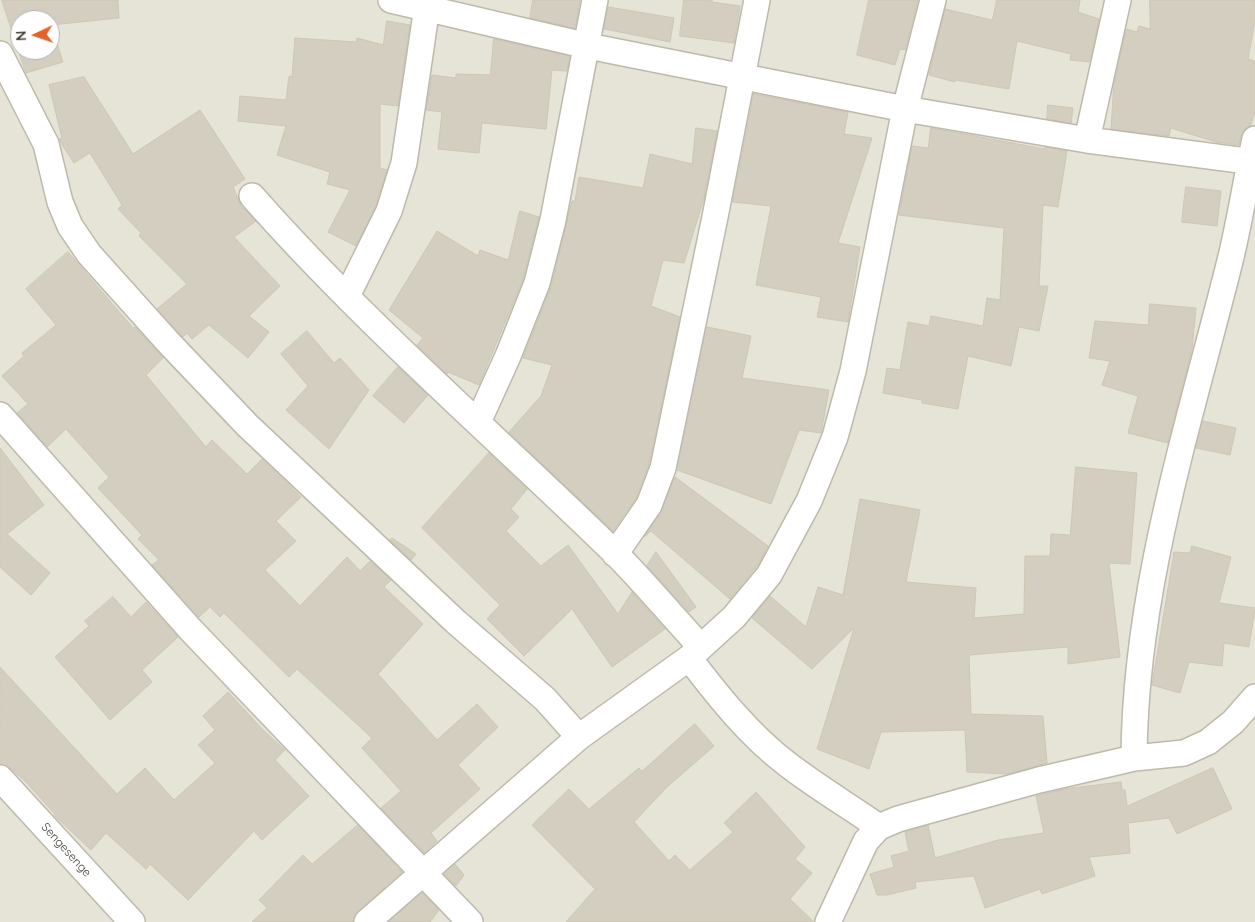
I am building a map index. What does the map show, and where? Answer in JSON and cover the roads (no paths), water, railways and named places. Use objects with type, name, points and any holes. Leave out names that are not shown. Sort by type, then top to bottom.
[{"type":"street","points":[[391,0],[428,4],[588,46],[905,109],[1087,140],[1253,154],[1231,258],[1149,590],[1139,660],[1134,758]]},
{"type":"street","points":[[478,422],[508,356],[537,283],[553,220],[588,46],[595,0]]},
{"type":"street","points":[[616,554],[649,505],[663,468],[757,0]]},
{"type":"street","points":[[367,922],[422,871],[580,737],[695,653],[734,617],[769,575],[809,501],[835,437],[853,371],[905,109],[933,0]]},
{"type":"street","points":[[1087,140],[1118,0]]},
{"type":"street","points":[[347,296],[389,211],[404,163],[428,4]]},
{"type":"street","points":[[0,54],[46,144],[60,202],[70,226],[89,254],[168,342],[254,432],[456,622],[545,699],[580,737]]},
{"type":"street","points":[[252,196],[347,296],[616,554],[695,653],[720,699],[764,744],[788,765],[879,827]]},
{"type":"street","points":[[0,415],[190,629],[470,922]]},
{"type":"street","points":[[828,922],[866,840],[879,827],[898,819],[1039,780],[1134,758],[1184,753],[1208,742],[1233,722],[1255,696]]},
{"type":"street","name":"Sengesenge","points":[[0,778],[132,922]]}]
